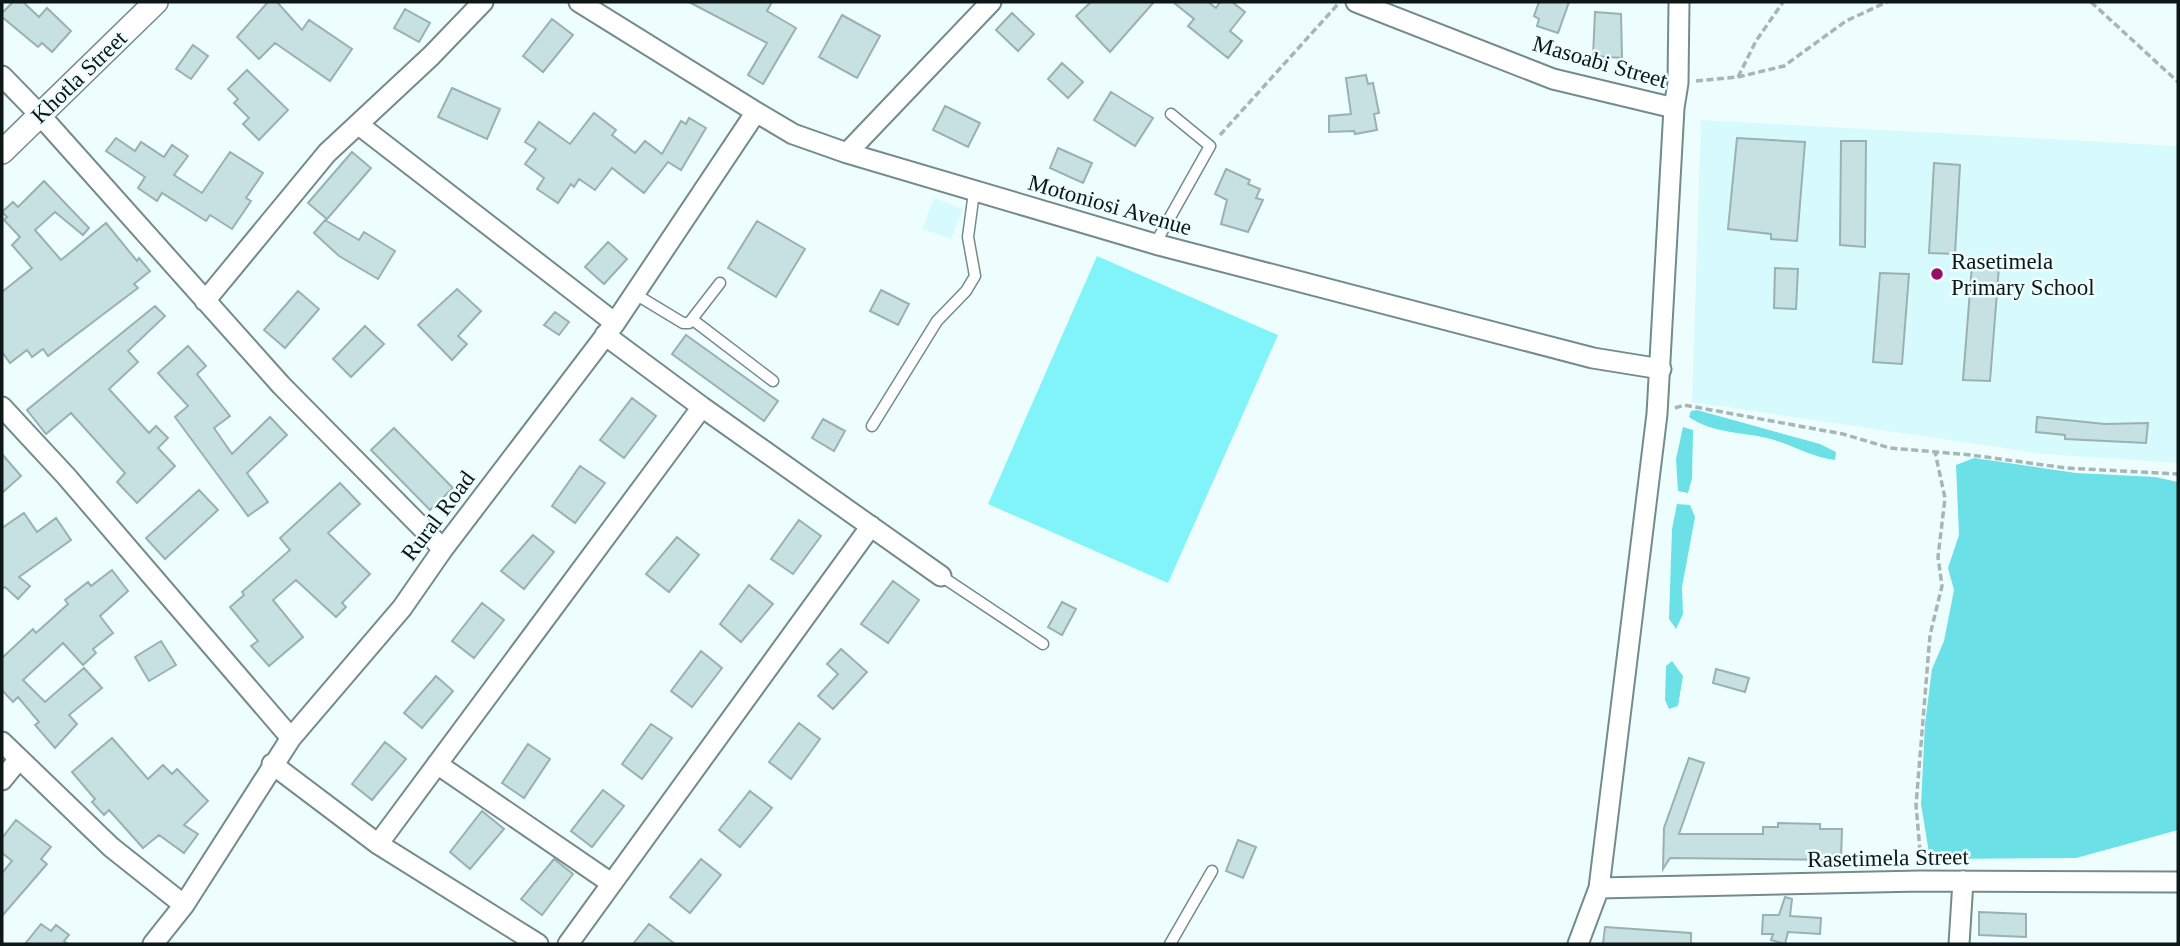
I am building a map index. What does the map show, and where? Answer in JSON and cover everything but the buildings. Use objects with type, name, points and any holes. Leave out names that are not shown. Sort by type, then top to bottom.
[{"type":"street","name":"Khotla Street","points":[[2,152],[156,2]]},
{"type":"street","points":[[205,301],[327,153],[359,125],[483,2]]},
{"type":"street","name":"Motoniosi Avenue","points":[[579,2],[793,134],[847,153],[1155,244],[1593,358],[1661,369]]},
{"type":"street","points":[[847,153],[991,2]]},
{"type":"street","name":"Masoabi Street","points":[[1356,2],[1553,79],[1674,108]]},
{"type":"street","points":[[1578,944],[1599,888],[1657,414],[1674,108],[1678,83],[1679,2]]},
{"type":"street","points":[[2,76],[281,385],[443,549]]},
{"type":"street","name":"Rural Road","points":[[153,944],[184,905],[291,738],[401,608],[610,329],[755,112]]},
{"type":"street","points":[[359,125],[702,407],[941,576]]},
{"type":"street","points":[[2,407],[66,476],[291,738]]},
{"type":"street","points":[[377,844],[702,407]]},
{"type":"street","points":[[568,944],[871,526]]},
{"type":"street","points":[[2,743],[111,848],[184,905]]},
{"type":"street","points":[[2,780],[19,759]]},
{"type":"street","points":[[272,764],[377,844],[538,944]]},
{"type":"street","points":[[437,764],[611,883]]},
{"type":"street","name":"Rasetimela Street","points":[[1599,888],[1921,881],[2178,882]]},
{"type":"street","points":[[1959,944],[1963,881]]},
{"type":"lane","points":[[1155,244],[1164,223],[1210,146],[1171,114]]},
{"type":"lane","points":[[872,426],[937,321],[966,291],[975,276],[968,237],[974,192]]},
{"type":"lane","points":[[635,293],[683,323],[694,320],[720,283]]},
{"type":"lane","points":[[694,320],[773,380]]},
{"type":"lane","points":[[941,576],[1043,644]]},
{"type":"lane","points":[[1170,944],[1212,871]]},
{"type":"path","points":[[1210,146],[1340,2]]},
{"type":"path","points":[[1738,77],[1756,41],[1783,2]]},
{"type":"path","points":[[1678,83],[1738,77],[1784,66],[1846,21],[1887,2]]},
{"type":"path","points":[[2091,2],[2178,82]]},
{"type":"path","points":[[1657,414],[1684,405],[1843,434],[1890,448],[2066,468],[2178,474]]},
{"type":"path","points":[[1921,881],[1916,805],[1930,635],[1942,586],[1938,557],[1945,498],[1934,452]]},
{"type":"shaded area","name":"Rasetimela Primary School","points":[[1701,120],[2178,146],[2178,463],[2044,454],[1692,402]]},
{"type":"shaded area","points":[[934,198],[963,209],[951,239],[922,229]]},
{"type":"shaded area","points":[[1097,256],[1278,335],[1168,583],[988,504]]},
{"type":"shaded area","points":[[1697,410],[1820,444],[1836,452],[1835,460],[1767,438],[1707,426],[1689,417],[1691,411]]},
{"type":"shaded area","points":[[1683,427],[1693,430],[1692,478],[1688,493],[1678,491],[1676,459]]},
{"type":"shaded area","points":[[1974,458],[2076,473],[2155,477],[2178,482],[2178,830],[2076,858],[1930,859],[1921,804],[1925,724],[1932,669],[1944,641],[1954,590],[1948,568],[1959,535],[1956,465]]},
{"type":"shaded area","points":[[1677,504],[1690,505],[1695,517],[1682,587],[1683,614],[1676,629],[1669,619],[1672,529]]},
{"type":"shaded area","points":[[1672,661],[1683,676],[1678,706],[1669,709],[1665,700],[1666,666]]},
{"type":"place","name":"Rasetimela Primary School","points":[[1937,274]]}]
